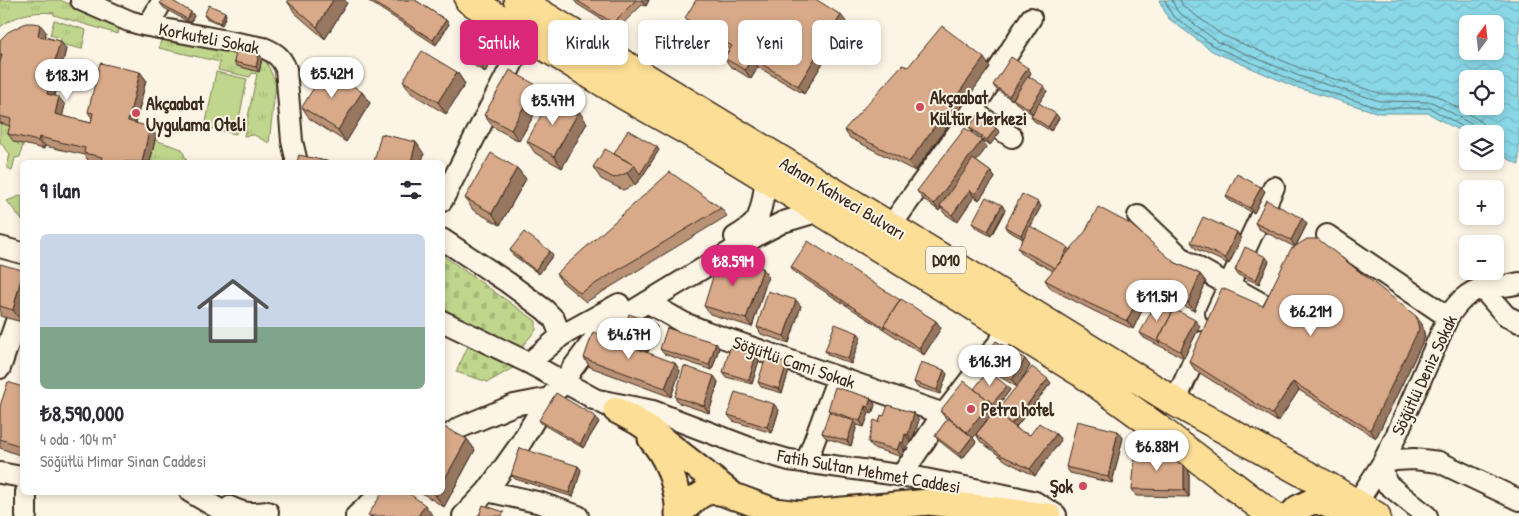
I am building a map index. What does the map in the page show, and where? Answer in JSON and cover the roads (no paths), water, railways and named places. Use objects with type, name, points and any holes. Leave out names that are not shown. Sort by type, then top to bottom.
[{"type":"highway","name":"Adnan Kahveci Bulvarı","points":[[469,0],[502,20]]},
{"type":"highway","name":"Adnan Kahveci Bulvarı","points":[[518,0],[1175,402],[1327,486],[1366,512]]},
{"type":"highway","name":"Adnan Kahveci Bulvarı","points":[[538,42],[766,178],[1082,373],[1273,516]]},
{"type":"main road","name":"Fatih Sultan Mehmet Caddesi","points":[[616,410],[654,433],[740,506]]},
{"type":"main road","name":"Fatih Sultan Mehmet Caddesi","points":[[616,410],[649,438],[663,455],[675,486],[678,515]]},
{"type":"main road","name":"Fatih Sultan Mehmet Caddesi","points":[[678,515],[698,496],[707,492],[718,492],[740,506],[800,514],[929,502],[1048,516]]},
{"type":"main road","points":[[1290,516],[1298,508],[1315,500],[1344,511],[1366,512]]},
{"type":"street","name":"Korkuteli Sokak","points":[[82,0],[130,21],[148,26],[264,48],[276,53],[286,69],[292,141],[296,160]]},
{"type":"street","name":"Korkuteli Sokak","points":[[148,26],[163,0]]},
{"type":"street","points":[[890,227],[972,111],[1031,18]]},
{"type":"street","points":[[445,195],[512,65]]},
{"type":"street","points":[[972,111],[1012,137]]},
{"type":"street","points":[[530,363],[561,336],[669,277],[750,227],[757,219],[766,178]]},
{"type":"street","points":[[1175,402],[1274,187]]},
{"type":"street","points":[[463,516],[487,491],[519,446],[544,404],[564,382],[601,330],[758,234],[783,222],[820,211]]},
{"type":"street","points":[[1138,216],[1184,260],[1266,306]]},
{"type":"street","points":[[1327,235],[1448,317]]},
{"type":"street","points":[[445,241],[545,310],[554,318],[561,336]]},
{"type":"street","points":[[0,247],[20,252]]},
{"type":"street","name":"Söğütlü Deniz Sokak","points":[[1366,512],[1382,464],[1448,317],[1459,302],[1470,292],[1482,288],[1510,286],[1519,283]]},
{"type":"street","points":[[1482,288],[1506,316],[1519,322]]},
{"type":"street","name":"Söğütlü Cami Sokak","points":[[647,302],[684,323],[707,332],[944,414]]},
{"type":"street","points":[[7,357],[20,311]]},
{"type":"street","name":"Fatih Sultan Mehmet Caddesi","points":[[445,322],[530,363],[616,410]]},
{"type":"street","points":[[901,476],[944,414],[1010,328]]},
{"type":"street","points":[[806,462],[838,377]]},
{"type":"street","points":[[445,438],[459,428],[514,405],[550,398]]},
{"type":"street","name":"Fatih Sultan Mehmet Caddesi","points":[[593,399],[653,411],[758,451],[789,460],[901,476],[1022,499],[1035,502],[1057,516]]},
{"type":"street","points":[[1427,516],[1386,483],[1382,464],[1395,460],[1414,459],[1439,462],[1519,500]]},
{"type":"street","points":[[0,473],[20,477]]},
{"type":"street","points":[[487,491],[541,503],[578,516]]},
{"type":"street","points":[[26,495],[26,516]]},
{"type":"street","points":[[195,495],[224,512],[230,507],[252,514],[268,512]]},
{"type":"street","points":[[356,516],[380,495]]},
{"type":"water","points":[[1159,0],[1519,0],[1519,165],[1504,156],[1504,125],[1459,125],[1459,130],[1428,113],[1379,113],[1295,87],[1212,51],[1168,18]]},
{"type":"place","name":"Akçaabat Kültür Merkezi","points":[[920,107]]},
{"type":"place","name":"Akçaabat Uygulama Oteli","points":[[136,113]]},
{"type":"place","name":"Petra hotel","points":[[971,409]]},
{"type":"place","name":"Şok","points":[[1083,486]]}]
